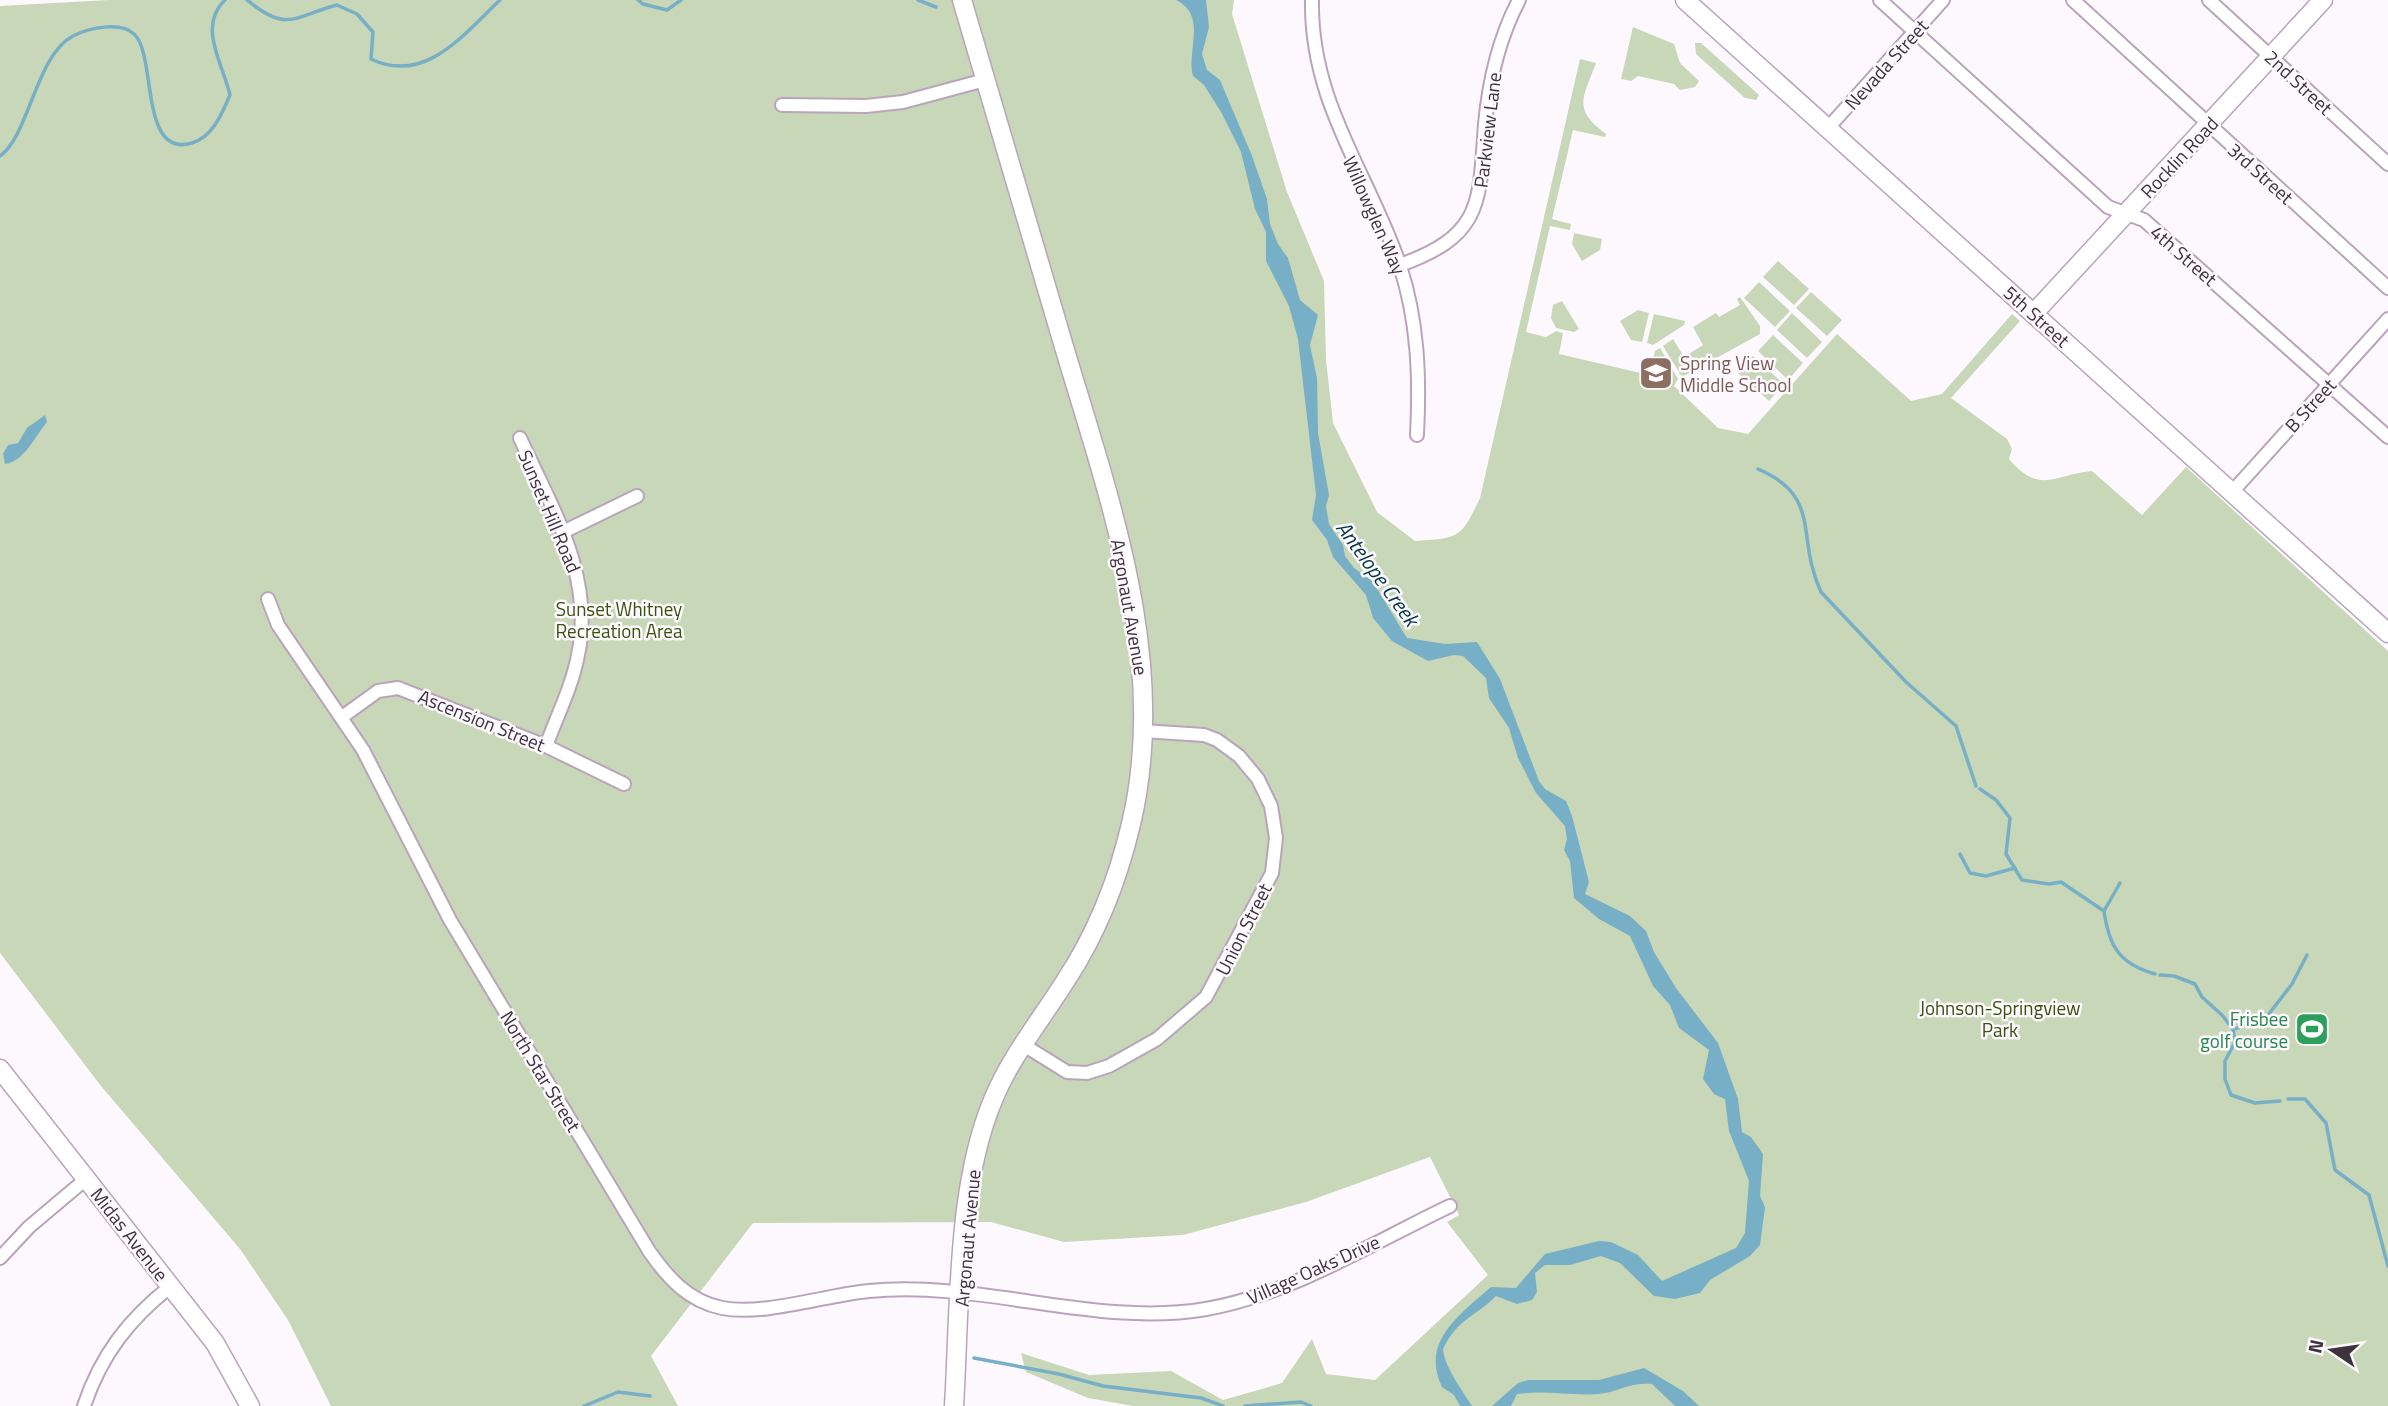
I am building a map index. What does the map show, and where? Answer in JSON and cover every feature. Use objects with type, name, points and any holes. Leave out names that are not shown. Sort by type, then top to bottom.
[{"type":"street","name":"Argonaut Avenue","points":[[954,1406],[972,1163],[994,1096],[1022,1044],[1088,943],[1114,881],[1137,791],[1143,731],[1141,652],[1112,514],[962,0]]},
{"type":"street","name":"Willowglen Way","points":[[1312,0],[1318,63],[1331,112],[1399,265],[1417,344],[1417,435]]},
{"type":"street","name":"Parkview Lane","points":[[1399,265],[1449,241],[1474,209],[1483,175],[1485,124],[1500,42],[1519,0]]},
{"type":"street","name":"5th Street","points":[[1685,0],[2388,633]]},
{"type":"street","name":"4th Street","points":[[1880,0],[2108,207],[2144,220],[2388,437]]},
{"type":"street","name":"Nevada Street","points":[[1828,128],[1943,0]]},
{"type":"street","name":"3rd Street","points":[[2073,0],[2388,288]]},
{"type":"street","name":"2nd Street","points":[[2209,0],[2388,164]]},
{"type":"street","name":"Rocklin Road","points":[[2034,313],[2323,0]]},
{"type":"street","points":[[782,104],[856,106],[891,103],[985,80]]},
{"type":"street","name":"B Street","points":[[2233,491],[2388,319]]},
{"type":"street","name":"Sunset Hill Road","points":[[520,438],[563,532],[579,577],[582,629],[573,678],[546,746]]},
{"type":"street","points":[[563,532],[637,496]]},
{"type":"street","name":"North Star Street","points":[[268,598],[278,625],[342,718],[379,779],[450,920],[649,1251],[682,1290],[710,1305],[742,1309],[871,1290],[962,1291]]},
{"type":"street","name":"Ascension Street","points":[[342,718],[378,691],[398,688],[546,746],[624,784]]},
{"type":"street","name":"Union Street","points":[[1022,1044],[1060,1068],[1083,1073],[1110,1066],[1157,1039],[1206,997],[1272,873],[1276,838],[1271,806],[1258,779],[1239,756],[1217,740],[1204,735],[1143,731]]},
{"type":"street","name":"Midas Avenue","points":[[0,1069],[215,1343],[250,1406]]},
{"type":"street","points":[[0,1258],[29,1227],[86,1179]]},
{"type":"street","name":"Village Oaks Drive","points":[[962,1291],[1138,1314],[1204,1310],[1276,1289],[1450,1206]]},
{"type":"street","points":[[84,1406],[108,1350],[143,1308],[171,1286]]},
{"type":"green space","name":"Sunset Whitney Recreation Area","points":[[109,0],[1234,0],[1232,14],[1287,192],[1324,281],[1326,360],[1333,423],[1377,512],[1415,541],[1441,539],[1457,533],[1468,521],[1480,498],[1580,59],[1596,63],[1584,94],[1584,110],[1606,134],[1605,137],[1573,130],[1552,219],[1571,224],[1570,230],[1550,226],[1526,332],[1546,337],[1556,331],[1563,333],[1559,354],[1649,375],[1655,351],[1660,348],[1678,379],[1674,386],[1718,428],[1748,434],[1837,334],[1911,401],[1942,394],[2012,314],[2020,321],[1951,398],[2007,439],[2012,449],[2009,459],[2020,470],[2039,480],[2092,471],[2142,515],[2186,467],[2388,651],[2388,1406],[1133,1406],[1088,1398],[1026,1372],[1021,1353],[1089,1375],[1171,1371],[1223,1400],[1282,1383],[1312,1339],[1326,1374],[1375,1380],[1488,1275],[1447,1222],[1459,1215],[1430,1157],[1306,1202],[1183,1235],[1064,1242],[991,1222],[753,1223],[651,1356],[678,1406],[331,1406],[288,1320],[240,1249],[101,1086],[0,953],[0,6]]},
{"type":"green space","points":[[1633,27],[1674,44],[1680,63],[1699,81],[1695,87],[1680,90],[1674,84],[1638,76],[1631,81],[1621,79]]},
{"type":"green space","points":[[1695,43],[1701,43],[1759,95],[1756,100],[1745,98],[1696,54]]},
{"type":"green space","points":[[1574,233],[1602,239],[1600,250],[1582,261],[1572,244]]},
{"type":"green space","points":[[1778,261],[1809,289],[1794,305],[1763,277]]},
{"type":"green space","points":[[1759,282],[1790,311],[1775,327],[1744,298]]},
{"type":"green space","points":[[1811,292],[1842,320],[1827,336],[1796,308]]},
{"type":"green space","points":[[1740,297],[1760,326],[1760,334],[1682,377],[1663,346],[1673,339],[1684,357],[1703,345],[1693,327],[1716,313],[1719,317],[1740,305],[1737,299]]},
{"type":"green space","points":[[1562,301],[1579,329],[1574,332],[1556,328],[1551,318],[1553,305]]},
{"type":"green space","points":[[1638,310],[1649,313],[1642,342],[1631,340],[1620,321]]},
{"type":"green space","points":[[1792,313],[1822,342],[1807,358],[1777,330]]},
{"type":"green space","points":[[1654,314],[1685,321],[1684,325],[1653,345],[1647,343]]},
{"type":"green space","points":[[1773,335],[1803,363],[1788,380],[1758,351]]},
{"type":"green space","points":[[1753,356],[1784,384],[1769,401],[1738,373]]},
{"type":"water","points":[[1176,0],[1206,0],[1209,27],[1202,54],[1207,70],[1220,80],[1252,156],[1267,199],[1270,224],[1278,244],[1288,258],[1300,300],[1318,315],[1310,345],[1317,378],[1318,433],[1329,495],[1326,506],[1329,524],[1343,545],[1345,556],[1354,568],[1373,582],[1407,638],[1445,644],[1477,642],[1500,679],[1539,781],[1545,789],[1566,801],[1589,882],[1585,894],[1630,916],[1646,931],[1654,952],[1676,988],[1718,1043],[1738,1099],[1742,1132],[1751,1137],[1763,1154],[1760,1196],[1765,1207],[1760,1245],[1750,1256],[1710,1280],[1700,1293],[1675,1299],[1654,1296],[1620,1263],[1601,1256],[1570,1265],[1545,1265],[1535,1273],[1537,1292],[1532,1300],[1517,1304],[1496,1296],[1461,1324],[1443,1349],[1450,1370],[1472,1406],[1460,1406],[1454,1395],[1442,1387],[1436,1356],[1447,1330],[1491,1287],[1516,1288],[1545,1254],[1599,1241],[1611,1242],[1638,1255],[1662,1281],[1736,1248],[1745,1233],[1749,1181],[1729,1131],[1725,1099],[1714,1094],[1703,1079],[1709,1050],[1679,1028],[1670,1005],[1653,986],[1630,936],[1599,919],[1574,898],[1570,861],[1564,850],[1567,839],[1565,826],[1536,793],[1518,758],[1509,728],[1489,698],[1486,678],[1463,656],[1454,655],[1428,661],[1392,641],[1373,618],[1366,595],[1333,557],[1327,540],[1312,520],[1316,495],[1298,339],[1289,306],[1266,261],[1266,232],[1255,209],[1241,152],[1204,85],[1193,76],[1194,24],[1186,7]]},
{"type":"water","points":[[45,415],[47,422],[29,447],[18,458],[5,464],[3,454],[8,445],[18,443],[27,428]]},
{"type":"water","points":[[1644,1368],[1683,1391],[1699,1406],[1675,1406],[1652,1384],[1644,1384],[1599,1394],[1517,1394],[1511,1406],[1492,1406],[1518,1383],[1528,1380],[1599,1380]]},
{"type":"waterway","points":[[0,156],[10,146],[41,77],[60,46],[79,33],[104,27],[128,30],[141,45],[156,121],[164,136],[175,144],[192,143],[206,136],[216,124],[230,95],[212,33],[217,10],[225,0]]},
{"type":"waterway","points":[[247,0],[281,19],[299,17],[337,5],[357,14],[373,32],[371,59],[391,65],[409,66],[442,52],[472,28],[500,0]]},
{"type":"waterway","points":[[638,0],[643,4],[667,10],[681,0]]},
{"type":"waterway","points":[[918,0],[936,7]]},
{"type":"waterway","points":[[1758,469],[1778,480],[1792,492],[1800,505],[1813,572],[1821,592],[1906,682],[1956,726],[1976,786]]},
{"type":"waterway","points":[[1980,789],[1996,800],[2010,818],[2006,854],[2022,880],[2049,884],[2061,882],[2104,911],[2109,935],[2118,952],[2133,965],[2155,974]]},
{"type":"waterway","points":[[1960,854],[1970,873],[1986,876],[2015,868]]},
{"type":"waterway","points":[[2104,911],[2120,883]]},
{"type":"waterway","points":[[2234,1029],[2265,1019],[2292,984],[2307,955]]},
{"type":"waterway","points":[[2160,975],[2174,976],[2195,984],[2202,997],[2233,1029],[2235,1042],[2225,1061],[2225,1079],[2231,1095],[2255,1103],[2280,1101]]},
{"type":"waterway","points":[[2288,1099],[2305,1099],[2326,1123],[2335,1170],[2369,1195],[2388,1266]]},
{"type":"waterway","points":[[974,1358],[1059,1374],[1103,1386],[1201,1398],[1223,1406]]},
{"type":"waterway","points":[[584,1406],[618,1392],[650,1396]]},
{"type":"waterway","points":[[1245,1406],[1301,1402],[1311,1406]]},
{"type":"place","name":"Spring View Middle School","points":[[1656,373]]},
{"type":"place","name":"Frisbee golf course","points":[[2312,1029]]},
{"type":"water label","name":"Antelope Creek","points":[[1378,573]]},
{"type":"park label","name":"Johnson-Springview Park","points":[[2000,1018]]}]
